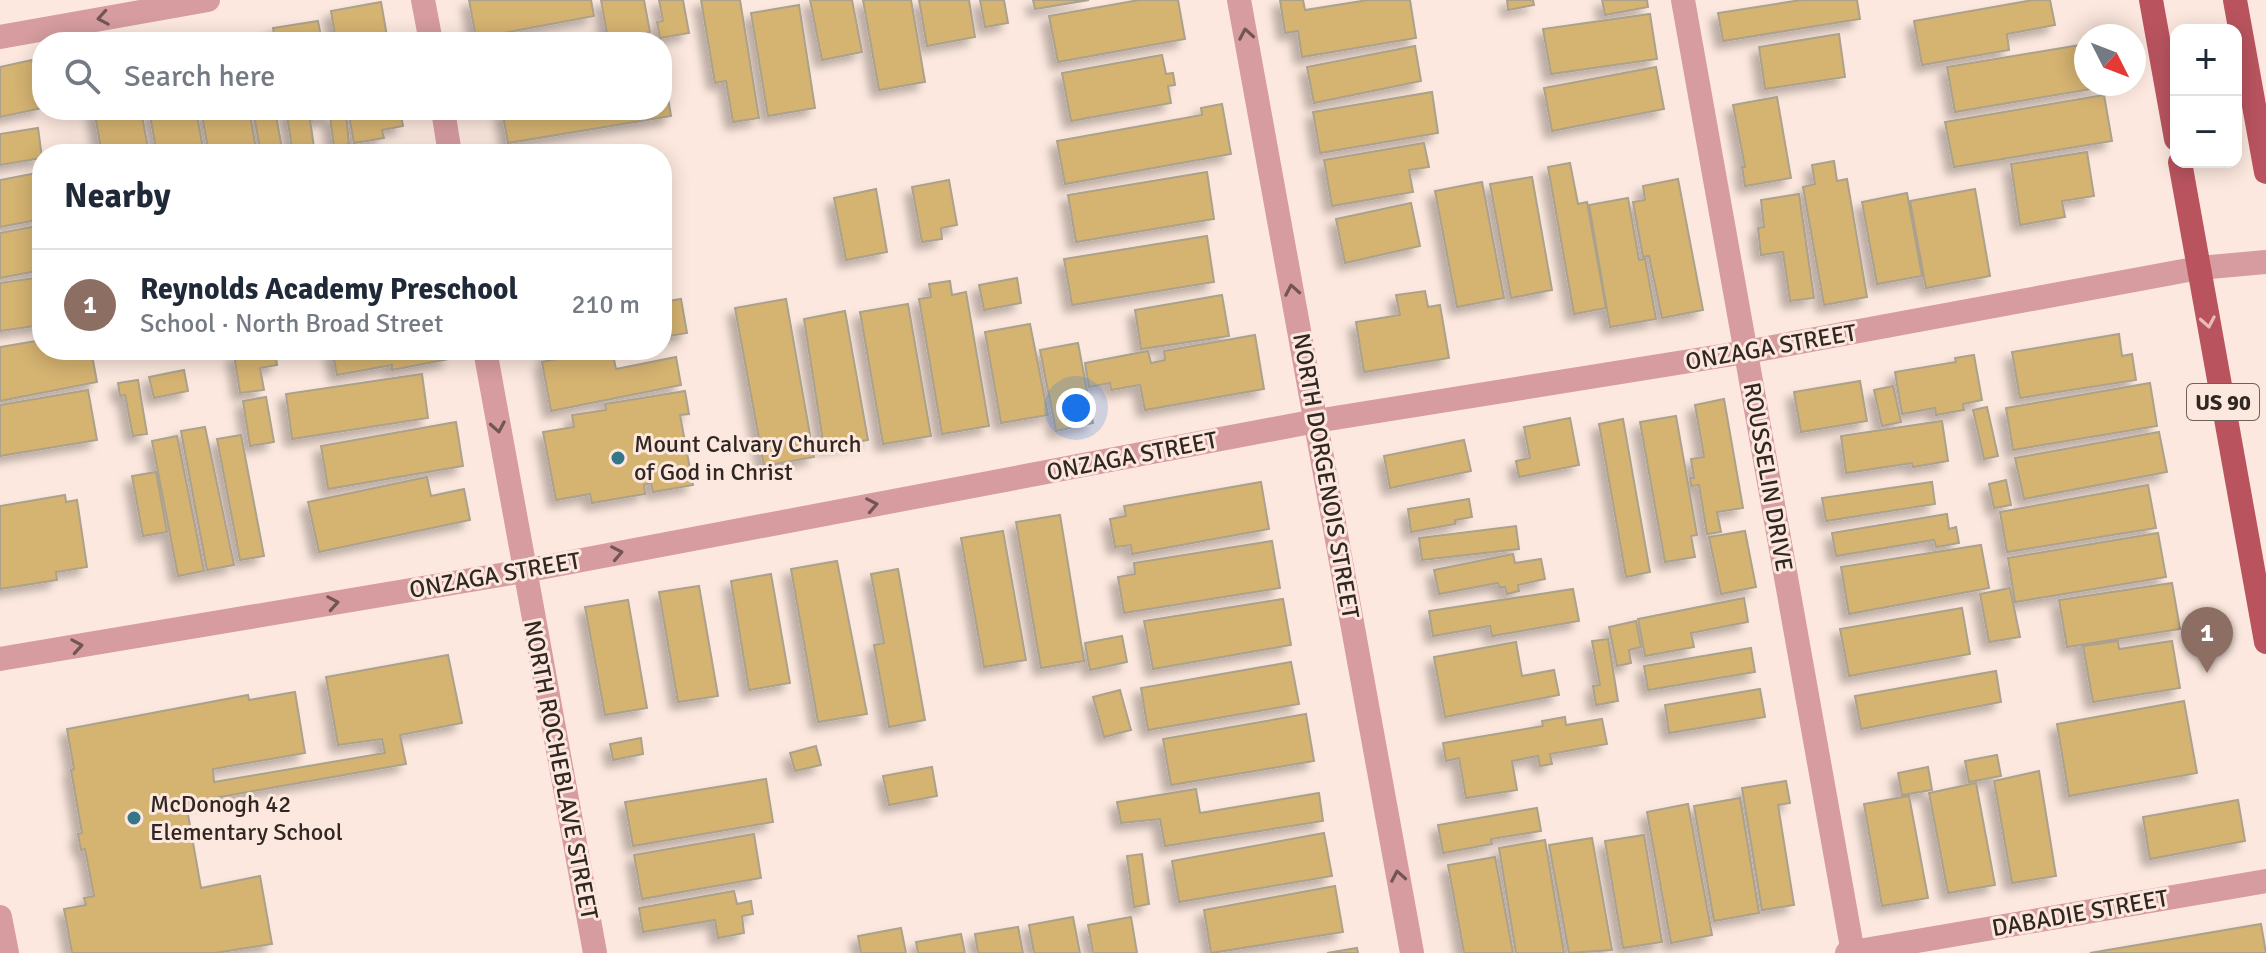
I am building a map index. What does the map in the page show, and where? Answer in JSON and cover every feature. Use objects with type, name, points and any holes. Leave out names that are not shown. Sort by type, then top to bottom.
[{"type":"main road","points":[[2151,0],[2170,106]]},
{"type":"main road","points":[[2235,0],[2266,172]]},
{"type":"main road","name":"US 90","points":[[2181,168],[2266,642]]},
{"type":"street","points":[[0,37],[208,0]]},
{"type":"street","points":[[423,0],[429,32]]},
{"type":"street","name":"NORTH DORGENOIS STREET","points":[[1239,0],[1412,953]]},
{"type":"street","name":"ROUSSELIN DRIVE","points":[[1683,0],[1853,952]]},
{"type":"street","points":[[445,120],[448,144]]},
{"type":"street","name":"ONZAGA STREET","points":[[0,659],[524,571],[1316,421],[1746,352],[2199,268],[2266,262]]},
{"type":"street","name":"NORTH ROCHEBLAVE STREET","points":[[487,360],[595,953]]},
{"type":"street","name":"DABADIE STREET","points":[[1847,953],[2266,881]]},
{"type":"street","points":[[0,917],[7,953]]},
{"type":"building","points":[[469,0],[591,0],[594,16],[508,32],[475,32]]},
{"type":"building","points":[[601,0],[644,0],[650,32],[607,32]]},
{"type":"building","points":[[659,0],[683,0],[689,33],[672,36],[672,32],[659,32],[657,22],[663,21]]},
{"type":"building","points":[[701,0],[740,0],[759,118],[733,122],[726,81],[715,83]]},
{"type":"building","points":[[810,0],[852,0],[862,52],[822,60]]},
{"type":"building","points":[[863,0],[911,0],[925,82],[879,90]]},
{"type":"building","points":[[919,0],[969,0],[975,37],[927,46]]},
{"type":"building","points":[[980,0],[1004,0],[1008,23],[985,27]]},
{"type":"building","points":[[1033,0],[1089,0],[1035,9]]},
{"type":"building","points":[[1139,0],[1178,0],[1185,39],[1058,62],[1049,16]]},
{"type":"building","points":[[1280,0],[1303,0],[1305,10],[1368,0],[1410,0],[1416,38],[1302,57],[1298,31],[1285,33]]},
{"type":"building","points":[[1507,0],[1533,0],[1534,5],[1508,10]]},
{"type":"building","points":[[1602,0],[1647,0],[1648,7],[1605,15]]},
{"type":"building","points":[[1801,0],[1857,0],[1860,19],[1723,41],[1718,13]]},
{"type":"building","points":[[2033,0],[2050,0],[2055,25],[2007,34],[2009,50],[1922,65],[1914,21]]},
{"type":"building","points":[[381,2],[386,32],[334,32],[331,11]]},
{"type":"building","points":[[799,5],[815,108],[768,116],[751,13]]},
{"type":"building","points":[[1650,14],[1657,59],[1551,74],[1543,29]]},
{"type":"building","points":[[318,21],[320,32],[274,32],[273,28]]},
{"type":"building","points":[[1839,34],[1845,77],[1765,89],[1759,47]]},
{"type":"building","points":[[1415,46],[1421,81],[1314,103],[1307,67]]},
{"type":"building","points":[[2074,46],[2074,92],[1955,112],[1947,67]]},
{"type":"building","points":[[1162,55],[1166,74],[1173,73],[1175,85],[1168,86],[1171,103],[1071,121],[1062,73]]},
{"type":"building","points":[[32,60],[32,110],[0,117],[0,67]]},
{"type":"building","points":[[1656,67],[1664,109],[1552,131],[1544,88]]},
{"type":"building","points":[[1432,92],[1438,133],[1320,153],[1313,112]]},
{"type":"building","points":[[2104,96],[2112,141],[1954,167],[1945,122]]},
{"type":"building","points":[[1777,97],[1791,178],[1745,186],[1742,167],[1745,167],[1733,105]]},
{"type":"building","points":[[1222,104],[1231,154],[1065,184],[1057,141],[1202,115],[1201,108]]},
{"type":"building","points":[[96,120],[143,120],[147,144],[100,144]]},
{"type":"building","points":[[151,120],[198,120],[202,144],[155,144]]},
{"type":"building","points":[[203,120],[251,120],[255,144],[207,144]]},
{"type":"building","points":[[255,120],[277,120],[281,144],[259,144]]},
{"type":"building","points":[[288,120],[310,120],[314,144],[291,144]]},
{"type":"building","points":[[330,120],[347,120],[349,144],[334,144]]},
{"type":"building","points":[[350,120],[402,120],[403,126],[382,130],[384,138],[354,143]]},
{"type":"building","points":[[504,120],[647,120],[508,143]]},
{"type":"building","points":[[38,128],[40,144],[32,144],[32,160],[0,165],[0,134]]},
{"type":"building","points":[[1424,143],[1429,167],[1409,170],[1413,192],[1332,206],[1324,160]]},
{"type":"building","points":[[2087,152],[2094,196],[2062,201],[2065,217],[2020,225],[2011,164]]},
{"type":"building","points":[[1834,161],[1837,181],[1847,179],[1867,297],[1824,305],[1803,187],[1815,184],[1812,165]]},
{"type":"building","points":[[1570,163],[1578,204],[1587,202],[1606,308],[1574,314],[1548,167]]},
{"type":"building","points":[[1207,172],[1214,219],[1076,242],[1068,195]]},
{"type":"building","points":[[32,174],[32,221],[0,227],[0,180]]},
{"type":"building","points":[[1532,177],[1552,290],[1511,298],[1490,184]]},
{"type":"building","points":[[1678,179],[1703,310],[1662,318],[1649,256],[1643,257],[1633,202],[1645,200],[1643,186]]},
{"type":"building","points":[[949,180],[957,225],[941,228],[942,239],[922,242],[912,187]]},
{"type":"building","points":[[1482,182],[1504,298],[1457,307],[1435,191]]},
{"type":"building","points":[[876,189],[887,252],[846,260],[834,198]]},
{"type":"building","points":[[1975,189],[1990,276],[1926,288],[1910,201]]},
{"type":"building","points":[[1907,193],[1922,276],[1877,284],[1862,202]]},
{"type":"building","points":[[1799,194],[1814,298],[1790,301],[1783,252],[1761,255],[1758,228],[1764,227],[1761,200]]},
{"type":"building","points":[[1628,198],[1639,260],[1645,259],[1656,319],[1610,327],[1589,205]]},
{"type":"building","points":[[1411,203],[1420,246],[1345,263],[1336,219]]},
{"type":"building","points":[[32,227],[32,272],[0,278],[0,233]]},
{"type":"building","points":[[1207,236],[1214,282],[1072,305],[1064,259]]},
{"type":"building","points":[[32,278],[32,326],[0,331],[0,283]]},
{"type":"building","points":[[1017,278],[1021,303],[984,310],[979,285]]},
{"type":"building","points":[[950,281],[952,295],[966,292],[989,426],[942,434],[919,299],[931,297],[929,284]]},
{"type":"building","points":[[1425,291],[1428,307],[1440,305],[1449,358],[1364,372],[1356,322],[1400,315],[1396,295]]},
{"type":"building","points":[[1222,295],[1229,336],[1141,349],[1135,310]]},
{"type":"building","points":[[681,299],[687,333],[672,335],[672,300]]},
{"type":"building","points":[[786,299],[814,457],[764,466],[735,308]]},
{"type":"building","points":[[908,304],[931,436],[883,444],[860,312]]},
{"type":"building","points":[[845,311],[868,440],[824,448],[804,319]]},
{"type":"building","points":[[1030,324],[1048,415],[1001,423],[985,332]]},
{"type":"building","points":[[2119,334],[2122,356],[2132,354],[2136,380],[2020,398],[2012,352]]},
{"type":"building","points":[[1255,335],[1264,389],[1145,410],[1140,385],[1111,390],[1110,383],[1089,387],[1085,363],[1148,351],[1151,363],[1165,360],[1164,351]]},
{"type":"building","points":[[32,342],[32,360],[93,360],[97,382],[0,401],[0,347]]},
{"type":"building","points":[[1078,343],[1093,423],[1056,431],[1040,350]]},
{"type":"building","points":[[1974,355],[1982,400],[1963,404],[1964,410],[1936,415],[1935,408],[1902,414],[1895,372],[1956,362],[1955,358]]},
{"type":"building","points":[[676,357],[681,385],[551,411],[542,362],[614,360],[616,369]]},
{"type":"building","points":[[235,360],[276,360],[277,365],[260,368],[264,390],[240,393]]},
{"type":"building","points":[[334,360],[444,360],[392,370],[392,365],[337,375]]},
{"type":"building","points":[[184,370],[188,391],[154,398],[149,377]]},
{"type":"building","points":[[422,374],[428,418],[292,439],[286,394]]},
{"type":"building","points":[[138,380],[147,434],[133,436],[125,395],[120,396],[118,383]]},
{"type":"building","points":[[1860,381],[1867,421],[1801,432],[1794,392]]},
{"type":"building","points":[[2150,383],[2157,426],[2013,450],[2006,408]]},
{"type":"building","points":[[1893,386],[1901,422],[1882,426],[1874,390]]},
{"type":"building","points":[[88,390],[97,440],[0,456],[0,405]]},
{"type":"building","name":"Mount Calvary Church of God in Christ","points":[[685,391],[689,414],[680,415],[693,485],[653,492],[651,483],[644,485],[645,494],[592,503],[590,494],[556,500],[543,432],[574,427],[572,415],[606,410],[605,404]]},
{"type":"building","points":[[266,397],[274,442],[250,446],[243,401]]},
{"type":"building","points":[[1724,399],[1743,508],[1717,512],[1721,532],[1707,534],[1699,485],[1691,486],[1690,478],[1694,478],[1691,459],[1704,457],[1695,405]]},
{"type":"building","points":[[1987,407],[1998,456],[1984,459],[1973,410]]},
{"type":"building","points":[[1676,416],[1697,535],[1691,536],[1695,557],[1665,562],[1640,422]]},
{"type":"building","points":[[1570,418],[1579,465],[1519,477],[1516,461],[1530,458],[1524,427]]},
{"type":"building","points":[[1623,419],[1650,572],[1626,577],[1599,424]]},
{"type":"building","points":[[1942,421],[1948,461],[1846,473],[1841,436]]},
{"type":"building","points":[[456,422],[463,466],[328,489],[321,446]]},
{"type":"building","points":[[205,427],[234,565],[207,570],[181,431]]},
{"type":"building","points":[[2159,432],[2167,472],[2024,499],[2015,458]]},
{"type":"building","points":[[241,435],[264,556],[240,560],[217,439]]},
{"type":"building","points":[[177,436],[204,571],[178,576],[152,441]]},
{"type":"building","points":[[1464,440],[1471,471],[1390,488],[1384,456]]},
{"type":"building","points":[[156,472],[167,532],[143,536],[132,476]]},
{"type":"building","points":[[427,477],[431,496],[464,489],[470,520],[319,552],[308,502]]},
{"type":"building","points":[[2006,480],[2011,505],[1994,508],[1989,484]]},
{"type":"building","points":[[1261,482],[1269,529],[1132,554],[1131,545],[1115,547],[1110,519],[1126,516],[1124,506]]},
{"type":"building","points":[[1932,482],[1935,504],[1826,521],[1822,498]]},
{"type":"building","points":[[2148,485],[2156,528],[2007,552],[2000,512]]},
{"type":"building","points":[[65,495],[66,502],[77,500],[87,567],[56,572],[57,580],[0,589],[0,506]]},
{"type":"building","points":[[1469,499],[1472,517],[1455,520],[1455,524],[1411,532],[1408,509]]},
{"type":"building","points":[[1947,514],[1949,529],[1956,527],[1959,543],[1936,547],[1934,540],[1836,556],[1832,533]]},
{"type":"building","points":[[1060,515],[1084,661],[1041,668],[1016,522]]},
{"type":"building","points":[[1516,526],[1519,549],[1422,560],[1419,538]]},
{"type":"building","points":[[1003,531],[1026,660],[984,667],[961,538]]},
{"type":"building","points":[[1745,531],[1756,587],[1721,594],[1709,537]]},
{"type":"building","points":[[2158,533],[2166,577],[2015,602],[2008,558]]},
{"type":"building","points":[[1272,541],[1280,588],[1124,613],[1118,577],[1135,574],[1134,563]]},
{"type":"building","points":[[1981,545],[1989,588],[1849,614],[1841,567]]},
{"type":"building","points":[[1513,554],[1515,563],[1541,559],[1545,579],[1518,585],[1519,591],[1507,594],[1505,587],[1499,587],[1498,583],[1439,594],[1434,570]]},
{"type":"building","points":[[837,561],[867,714],[818,722],[791,569]]},
{"type":"building","points":[[898,569],[925,720],[889,727],[874,645],[884,643],[871,574]]},
{"type":"building","points":[[771,574],[790,683],[749,690],[731,581]]},
{"type":"building","points":[[2172,583],[2180,629],[2067,647],[2059,600]]},
{"type":"building","points":[[699,586],[718,696],[678,702],[659,592]]},
{"type":"building","points":[[2010,588],[2020,637],[1989,642],[1980,594]]},
{"type":"building","points":[[1573,589],[1579,621],[1492,636],[1490,626],[1433,636],[1429,611]]},
{"type":"building","points":[[1744,598],[1748,622],[1691,633],[1694,647],[1645,656],[1638,619]]},
{"type":"building","points":[[1283,599],[1291,645],[1153,669],[1144,621]]},
{"type":"building","points":[[628,600],[647,708],[605,715],[585,607]]},
{"type":"building","points":[[1962,608],[1970,654],[1849,676],[1840,629]]},
{"type":"building","points":[[1636,621],[1641,647],[1629,650],[1631,663],[1617,666],[1609,627]]},
{"type":"building","points":[[1122,636],[1127,662],[1090,670],[1085,643]]},
{"type":"building","points":[[1608,639],[1618,701],[1596,705],[1593,686],[1600,685],[1592,641]]},
{"type":"building","points":[[2118,641],[2119,649],[2172,641],[2180,688],[2093,702],[2083,646]]},
{"type":"building","points":[[1516,642],[1522,676],[1554,670],[1559,695],[1445,717],[1434,657]]},
{"type":"building","points":[[1751,648],[1755,672],[1648,690],[1644,666]]},
{"type":"building","name":"McDonogh 42 Elementary School","points":[[448,655],[462,723],[400,735],[406,764],[186,803],[201,888],[260,876],[272,944],[215,953],[72,953],[64,909],[86,905],[84,898],[94,896],[85,849],[81,850],[78,834],[82,833],[67,729],[248,695],[249,700],[295,692],[305,753],[213,769],[214,782],[385,753],[382,739],[338,745],[326,677]]},
{"type":"building","points":[[1291,662],[1299,704],[1148,730],[1141,688]]},
{"type":"building","points":[[1996,671],[2001,702],[1861,729],[1855,696]]},
{"type":"building","points":[[1760,689],[1765,717],[1669,733],[1665,705]]},
{"type":"building","points":[[1120,690],[1131,730],[1104,737],[1093,697]]},
{"type":"building","points":[[2184,701],[2197,773],[2069,796],[2057,724]]},
{"type":"building","points":[[1306,714],[1314,761],[1171,785],[1163,739]]},
{"type":"building","points":[[1565,717],[1566,725],[1602,719],[1607,744],[1550,754],[1552,764],[1540,766],[1538,756],[1512,761],[1517,790],[1466,798],[1459,758],[1446,761],[1443,743],[1543,726],[1542,721]]},
{"type":"building","points":[[641,738],[643,754],[613,760],[610,744]]},
{"type":"building","points":[[816,746],[821,765],[795,771],[790,753]]},
{"type":"building","points":[[1997,755],[2001,776],[1969,782],[1965,761]]},
{"type":"building","points":[[932,767],[937,796],[889,805],[883,776]]},
{"type":"building","points":[[1928,767],[1932,790],[1902,795],[1898,773]]},
{"type":"building","points":[[2039,771],[2056,876],[2012,883],[1994,781]]},
{"type":"building","points":[[766,779],[773,822],[633,846],[625,802]]},
{"type":"building","points":[[1786,781],[1790,803],[1778,805],[1794,905],[1762,910],[1742,788]]},
{"type":"building","points":[[1976,783],[1995,885],[1948,893],[1929,793]]},
{"type":"building","points":[[1196,789],[1200,813],[1319,793],[1323,821],[1165,846],[1160,819],[1121,823],[1117,802]]},
{"type":"building","points":[[1909,796],[1928,898],[1882,906],[1864,804]]},
{"type":"building","points":[[1740,798],[1759,913],[1714,921],[1694,806]]},
{"type":"building","points":[[2238,800],[2245,841],[2150,859],[2143,817]]},
{"type":"building","points":[[1688,804],[1712,935],[1671,943],[1647,812]]},
{"type":"building","points":[[1537,808],[1541,831],[1491,839],[1492,844],[1443,853],[1438,825]]},
{"type":"building","points":[[1324,833],[1332,876],[1179,902],[1172,861]]},
{"type":"building","points":[[754,834],[761,878],[642,899],[634,855]]},
{"type":"building","points":[[1644,835],[1662,942],[1623,948],[1605,841]]},
{"type":"building","points":[[1592,838],[1612,950],[1569,953],[1549,845]]},
{"type":"building","points":[[1545,840],[1564,953],[1516,953],[1499,848]]},
{"type":"building","points":[[1142,854],[1149,904],[1134,907],[1127,856]]},
{"type":"building","points":[[1495,857],[1513,953],[1464,953],[1448,865]]},
{"type":"building","points":[[1335,886],[1343,932],[1211,953],[1204,910]]},
{"type":"building","points":[[734,891],[737,904],[751,901],[753,914],[742,916],[744,933],[718,938],[715,920],[643,932],[639,908]]},
{"type":"building","points":[[1073,917],[1080,953],[1034,953],[1029,925]]},
{"type":"building","points":[[1131,917],[1137,953],[1093,953],[1088,925]]},
{"type":"building","points":[[2261,924],[2266,953],[2090,953]]},
{"type":"building","points":[[1018,927],[1023,953],[978,953],[975,934]]},
{"type":"building","points":[[901,928],[906,953],[861,953],[858,936]]},
{"type":"building","points":[[961,934],[965,953],[918,953],[916,942]]},
{"type":"building","points":[[1357,948],[1358,953],[1327,953]]},
{"type":"place","name":"Mount Calvary Church of God in Christ","points":[[618,458]]},
{"type":"place","name":"Reynolds Academy Preschool","points":[[2207,673]]},
{"type":"place","name":"McDonogh 42 Elementary School","points":[[134,818]]}]
